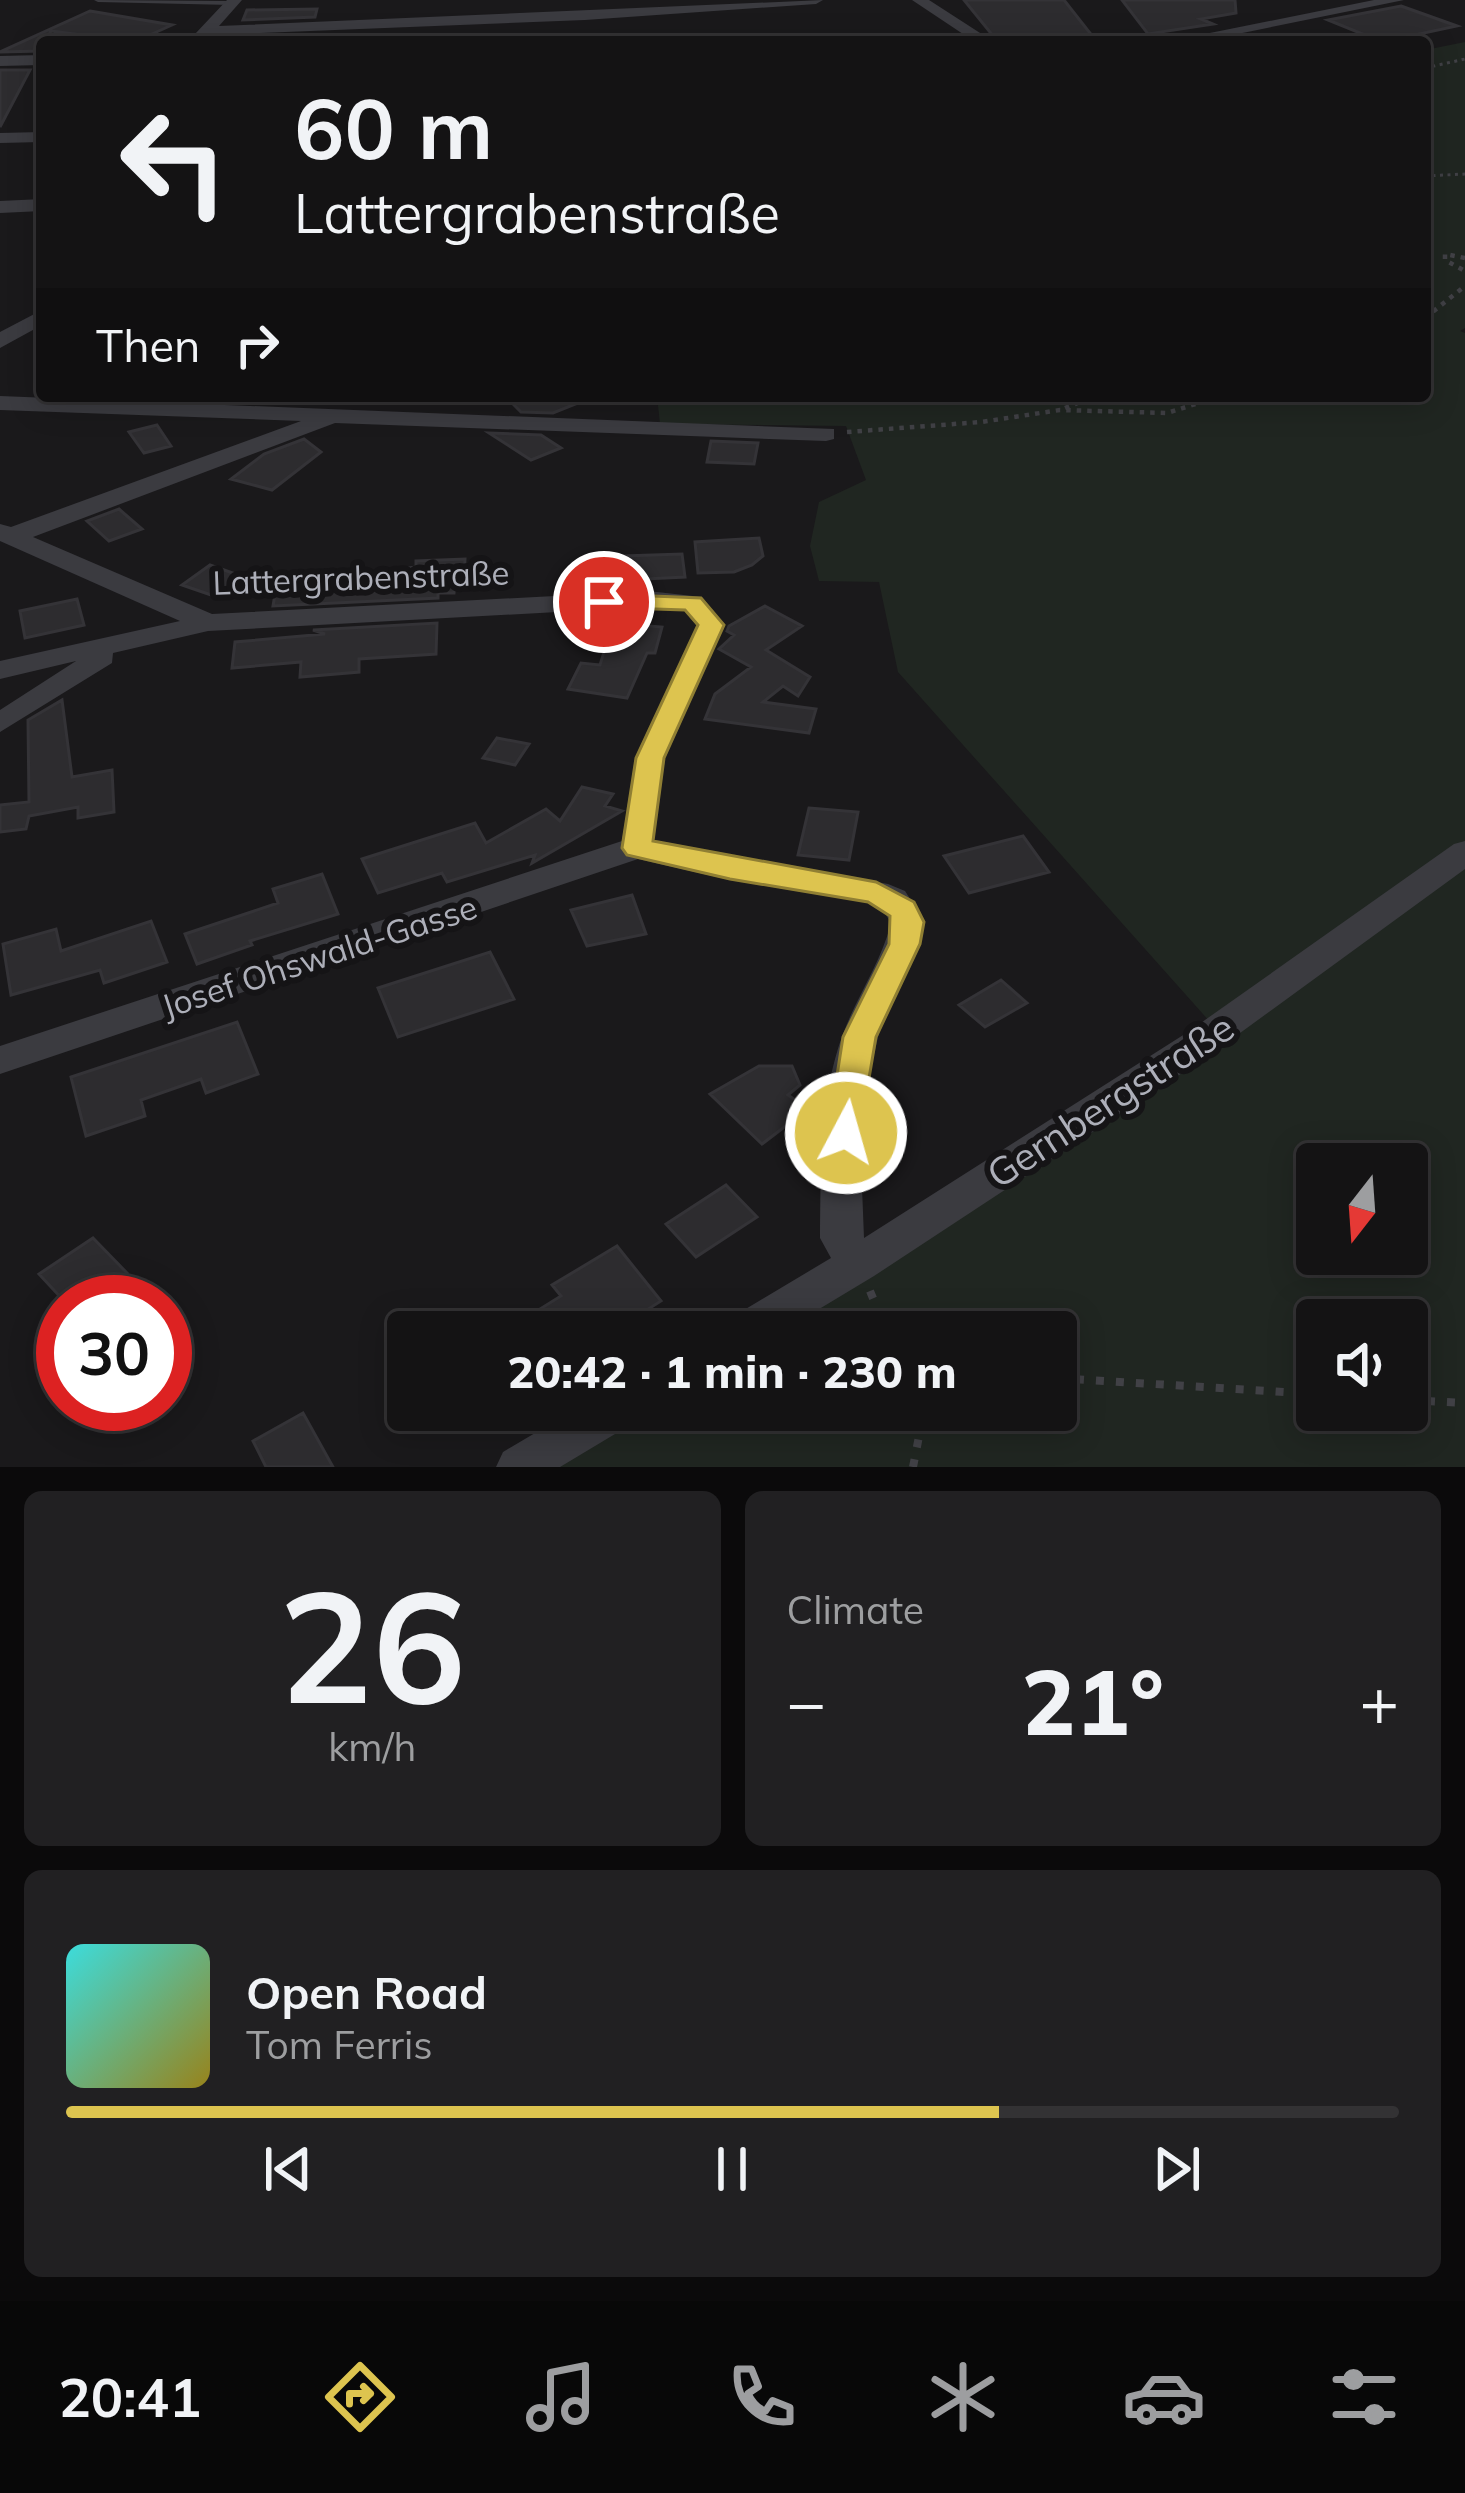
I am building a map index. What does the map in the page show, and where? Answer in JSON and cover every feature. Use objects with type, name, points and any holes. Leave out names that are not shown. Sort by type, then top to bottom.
[{"type":"street","points":[[557,0],[585,16]]},
{"type":"street","points":[[219,36],[816,0]]},
{"type":"street","points":[[919,0],[976,36]]},
{"type":"street","points":[[1205,36],[1397,0]]},
{"type":"street","points":[[202,36],[234,2]]},
{"type":"street","points":[[1270,8],[1296,19]]},
{"type":"street","points":[[0,61],[36,60]]},
{"type":"street","points":[[0,138],[36,136]]},
{"type":"street","points":[[0,207],[36,205]]},
{"type":"street","points":[[0,341],[36,320]]},
{"type":"street","points":[[6,534],[337,416],[397,402]]},
{"type":"street","points":[[0,404],[826,434]]},
{"type":"street","name":"Lattergrabenstraße","points":[[6,534],[208,623],[648,599],[692,603],[711,625],[650,758],[637,848]]},
{"type":"street","points":[[0,670],[208,623]]},
{"type":"street","points":[[0,723],[117,647]]},
{"type":"street","points":[[637,848],[730,869],[876,892],[903,910],[908,922],[905,944],[860,1037],[853,1069],[840,1238],[859,1263]]},
{"type":"street","name":"Josef Ohswald-Gasse","points":[[0,1060],[637,848]]},
{"type":"street","name":"Gernbergstraße","points":[[779,1311],[1278,992],[1465,852]]},
{"type":"street","points":[[519,1467],[579,1431]]},
{"type":"lane","points":[[98,0],[234,2]]},
{"type":"path","points":[[1431,67],[1465,59]]},
{"type":"path","points":[[1431,176],[1465,174]]},
{"type":"path","points":[[1465,258],[1445,254],[1445,260],[1465,271]]},
{"type":"path","points":[[1431,313],[1465,286]]},
{"type":"path","points":[[1060,410],[1080,402]]},
{"type":"path","points":[[826,434],[981,422],[1060,410],[1167,413],[1202,402]]},
{"type":"path","points":[[1077,1379],[1296,1393]]},
{"type":"path","points":[[1428,1401],[1465,1403]]},
{"type":"path","points":[[913,1467],[918,1431]]},
{"type":"shaded area","points":[[1465,42],[1465,328],[1460,331],[1465,333],[1465,1467],[533,1467],[588,1431],[1077,1431],[1077,1311],[772,1311],[1211,1023],[898,672],[879,582],[819,581],[810,546],[819,502],[866,480],[846,426],[660,424],[658,402],[1431,402],[1431,49]]},
{"type":"building","points":[[964,0],[1064,0],[1092,36],[993,36]]},
{"type":"building","points":[[1122,0],[1235,0],[1236,13],[1201,19],[1213,24],[1148,34]]},
{"type":"building","points":[[1401,6],[1457,26],[1410,36],[1367,36],[1328,20]]},
{"type":"building","points":[[317,9],[315,17],[243,20],[247,10]]},
{"type":"building","points":[[90,11],[172,25],[147,36],[51,31],[48,36],[36,36],[36,51],[0,52]]},
{"type":"building","points":[[0,70],[30,70],[0,127]]},
{"type":"building","points":[[511,402],[580,402],[553,413],[521,412]]},
{"type":"building","points":[[157,425],[171,446],[144,453],[129,432]]},
{"type":"building","points":[[489,433],[541,435],[561,448],[531,460]]},
{"type":"building","points":[[304,439],[321,452],[272,490],[231,479],[264,454]]},
{"type":"building","points":[[711,441],[758,443],[754,464],[707,462]]},
{"type":"building","points":[[119,509],[142,529],[109,541],[87,521]]},
{"type":"building","points":[[759,538],[763,556],[752,565],[734,572],[698,573],[695,542]]},
{"type":"building","points":[[682,554],[685,577],[625,580],[623,556]]},
{"type":"building","points":[[465,559],[464,582],[455,582],[454,593],[438,593],[438,598],[273,606],[278,577],[386,571],[416,567],[416,561]]},
{"type":"building","points":[[210,565],[244,577],[217,597],[182,585]]},
{"type":"building","points":[[77,599],[84,625],[25,638],[20,611]]},
{"type":"building","points":[[765,606],[802,626],[766,650],[810,677],[798,696],[783,686],[763,702],[816,709],[809,733],[705,719],[715,694],[751,667],[719,649],[734,635],[727,631],[729,626]]},
{"type":"building","points":[[437,623],[436,654],[359,659],[359,672],[300,677],[301,662],[232,668],[235,642],[325,634],[313,630]]},
{"type":"building","points":[[613,623],[662,627],[655,653],[647,653],[627,698],[568,689],[581,663],[600,665]]},
{"type":"building","points":[[62,700],[72,777],[112,770],[114,812],[78,818],[78,807],[29,816],[26,829],[0,832],[0,805],[29,802],[28,720]]},
{"type":"building","points":[[497,738],[529,744],[515,765],[483,758]]},
{"type":"building","points":[[582,787],[613,794],[605,806],[622,811],[532,863],[535,855],[447,882],[442,873],[378,893],[362,859],[475,823],[486,843],[546,809],[560,821]]},
{"type":"building","points":[[809,808],[858,812],[849,860],[798,855]]},
{"type":"building","points":[[1023,836],[1049,872],[969,893],[944,856]]},
{"type":"building","points":[[322,874],[338,914],[250,941],[252,945],[197,964],[185,934],[278,903],[273,889]]},
{"type":"building","points":[[632,895],[646,934],[587,946],[571,910]]},
{"type":"building","points":[[151,921],[167,962],[104,983],[100,970],[11,995],[3,944],[56,929],[61,951]]},
{"type":"building","points":[[490,952],[514,999],[398,1037],[378,988]]},
{"type":"building","points":[[1001,980],[1027,1003],[985,1027],[959,1005]]},
{"type":"building","points":[[237,1022],[258,1074],[206,1093],[201,1079],[141,1100],[145,1116],[86,1136],[71,1077]]},
{"type":"building","points":[[759,1066],[792,1066],[800,1085],[788,1095],[808,1109],[762,1144],[710,1094]]},
{"type":"building","points":[[726,1185],[757,1217],[696,1257],[666,1224]]},
{"type":"building","points":[[93,1238],[127,1273],[124,1275],[39,1274]]},
{"type":"building","points":[[617,1246],[661,1301],[645,1311],[537,1311],[561,1296],[552,1285]]},
{"type":"building","points":[[303,1413],[333,1467],[266,1467],[253,1441]]},
{"type":"route","points":[[604,602],[692,603],[711,625],[650,758],[637,848],[730,869],[876,892],[893,899],[903,910],[908,922],[905,944],[860,1037],[846,1133]]}]
